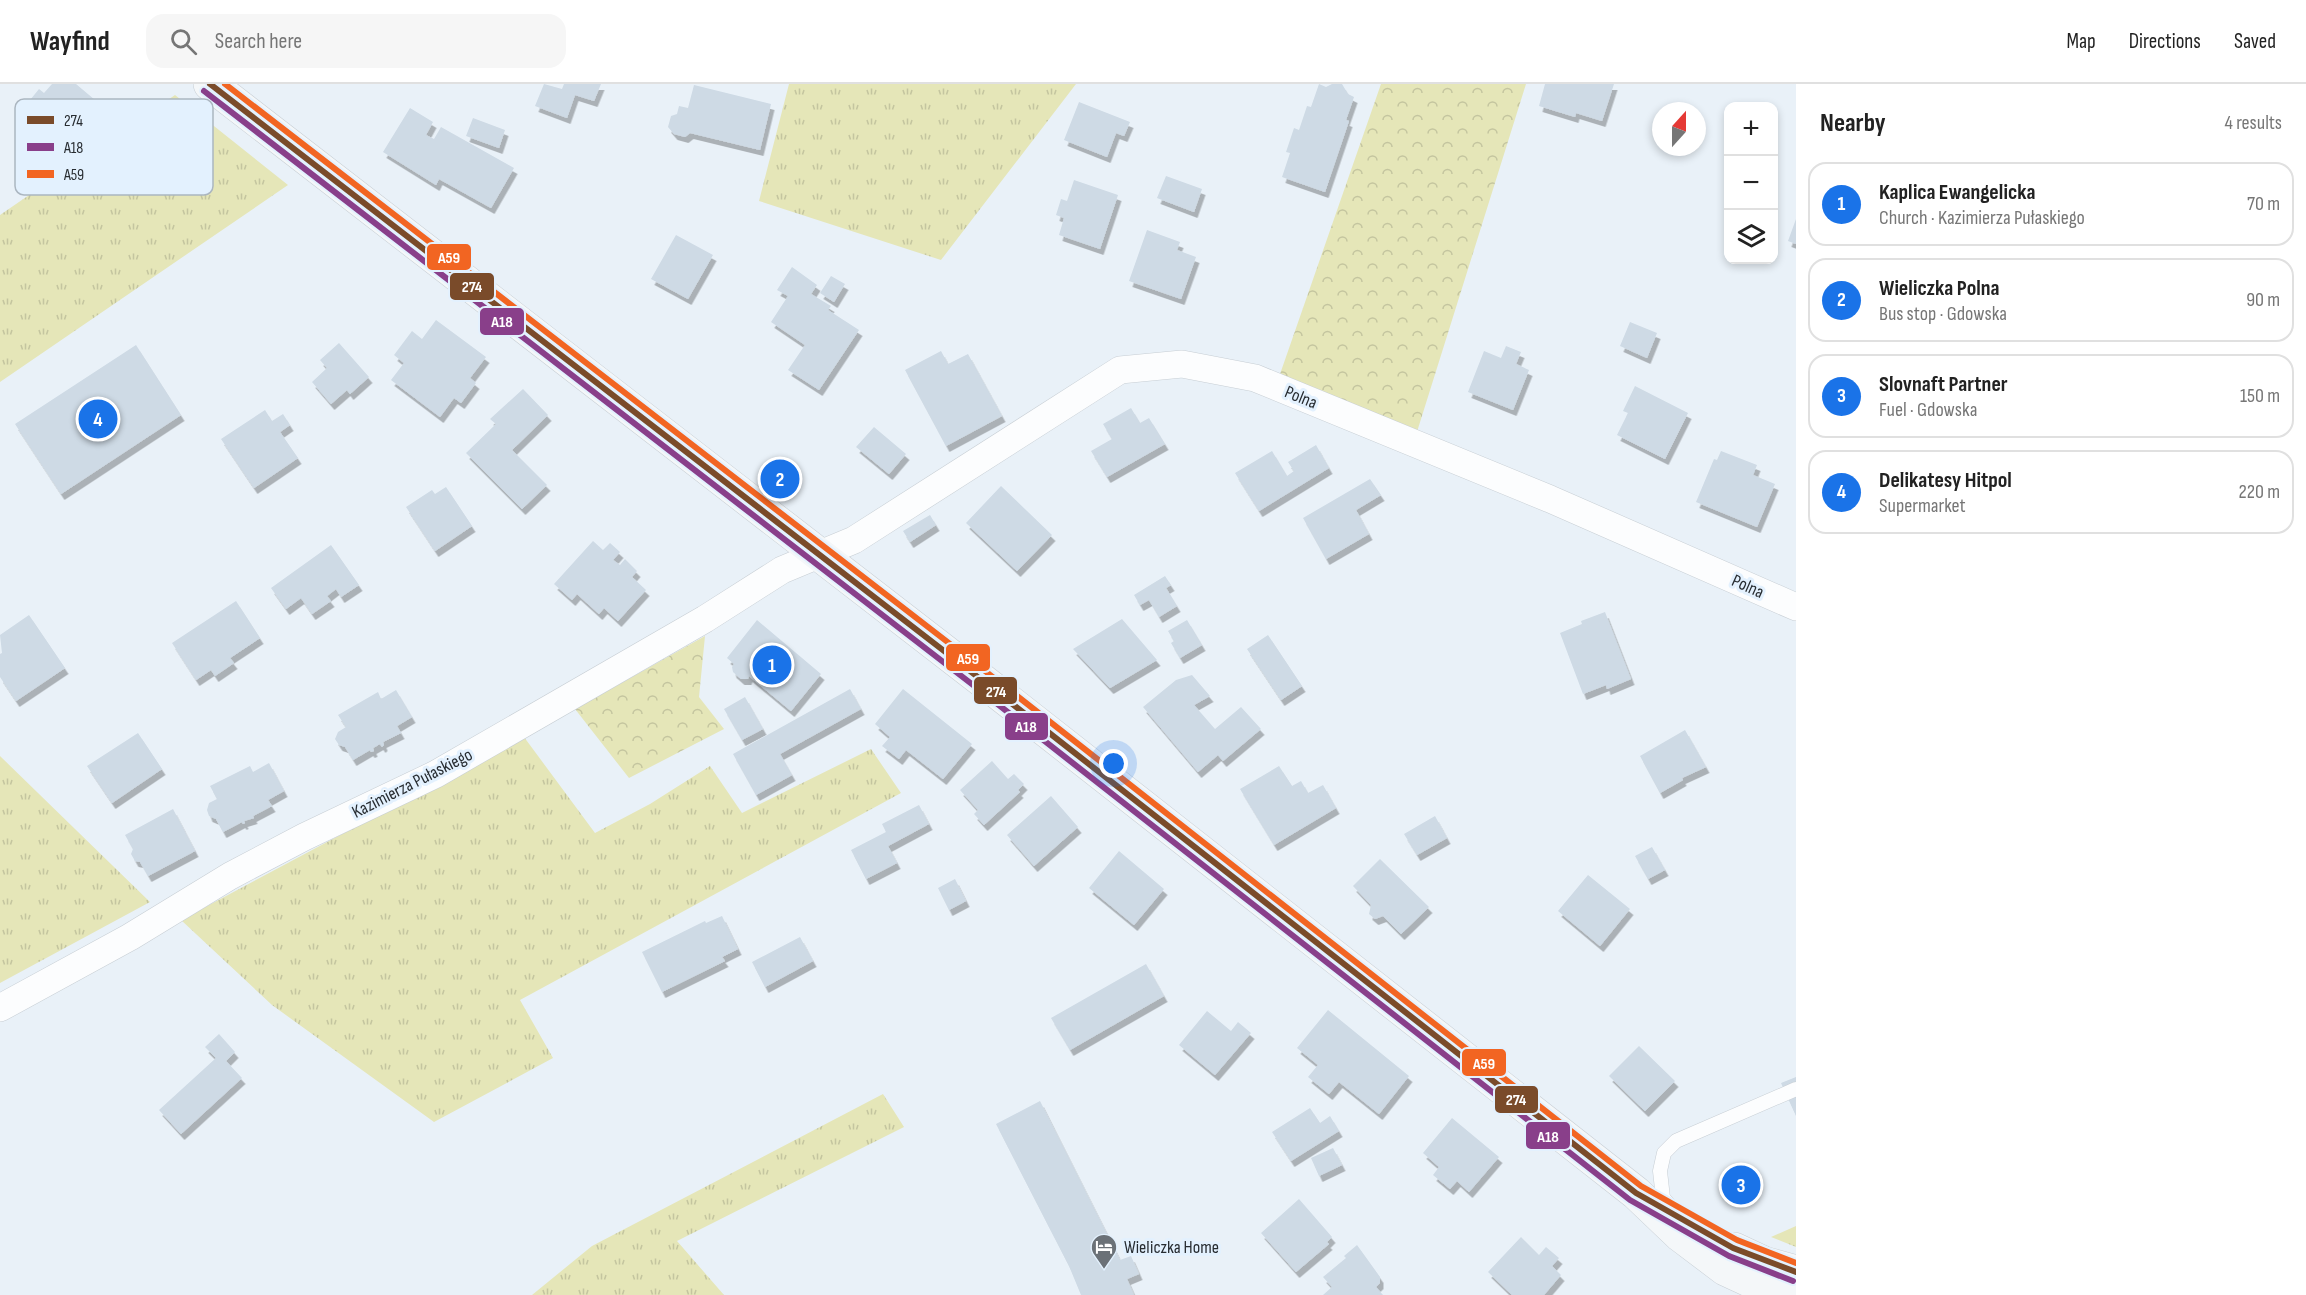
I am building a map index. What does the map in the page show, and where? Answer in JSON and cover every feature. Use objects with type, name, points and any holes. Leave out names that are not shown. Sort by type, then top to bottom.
[{"type":"main road","points":[[224,88],[1636,1193],[1680,1235],[1725,1269],[1781,1295]]},
{"type":"main road","points":[[1636,1193],[1746,1255],[1796,1272]]},
{"type":"street","name":"Polna","points":[[821,556],[854,540],[1120,370],[1182,364],[1255,378],[1550,499],[1796,607]]},
{"type":"street","name":"Kazimierza Pułaskiego","points":[[0,1008],[130,937],[230,876],[436,774],[705,619],[782,570],[821,556]]},
{"type":"lane","points":[[1686,1223],[1663,1198],[1659,1171],[1664,1153],[1676,1141],[1796,1089]]},
{"type":"green space","points":[[789,84],[1076,84],[941,260],[759,201]]},
{"type":"green space","points":[[1381,84],[1526,84],[1416,435],[1279,377]]},
{"type":"green space","points":[[213,125],[288,185],[0,382],[0,215],[29,195],[213,195]]},
{"type":"green space","points":[[705,636],[699,697],[724,729],[629,778],[575,709]]},
{"type":"green space","points":[[524,737],[595,833],[650,804],[710,766],[742,813],[871,749],[901,793],[520,1000],[553,1058],[434,1122],[272,1005],[181,920]]},
{"type":"green space","points":[[0,756],[150,902],[0,983]]},
{"type":"green space","points":[[883,1094],[904,1127],[677,1241],[724,1295],[532,1295],[592,1246]]},
{"type":"green space","points":[[1796,1226],[1796,1247],[1771,1237]]},
{"type":"building","points":[[52,84],[76,84],[94,99],[31,99],[39,89],[44,93]]},
{"type":"building","points":[[544,84],[562,89],[564,84],[601,84],[594,101],[575,95],[567,118],[535,106]]},
{"type":"building","points":[[1319,84],[1326,87],[1332,84],[1342,84],[1348,94],[1354,97],[1346,120],[1349,121],[1325,192],[1282,177],[1290,153],[1286,152],[1294,128],[1299,130],[1307,106],[1311,107]]},
{"type":"building","points":[[1545,84],[1614,84],[1602,121],[1576,113],[1575,117],[1539,106]]},
{"type":"building","points":[[694,85],[771,104],[760,150],[690,133],[685,137],[674,134],[668,127],[671,116],[677,114],[679,106],[688,108]]},
{"type":"building","points":[[1079,102],[1130,122],[1124,136],[1116,133],[1107,157],[1064,140]]},
{"type":"building","points":[[410,108],[433,122],[426,135],[434,139],[441,127],[514,168],[491,208],[439,179],[436,185],[383,152]]},
{"type":"building","points":[[473,118],[505,130],[499,148],[466,136]]},
{"type":"building","points":[[1166,176],[1202,189],[1194,212],[1157,198]]},
{"type":"building","points":[[1074,180],[1118,195],[1100,249],[1059,235],[1064,218],[1056,215],[1061,199],[1067,201]]},
{"type":"building","points":[[1796,219],[1796,244],[1788,241]]},
{"type":"building","points":[[1147,230],[1180,242],[1177,250],[1196,257],[1181,299],[1129,281]]},
{"type":"building","points":[[676,235],[713,255],[688,299],[651,279]]},
{"type":"building","points":[[792,267],[817,285],[811,294],[831,306],[828,310],[859,330],[819,390],[788,370],[805,345],[771,322],[788,296],[777,290]]},
{"type":"building","points":[[831,276],[845,284],[834,302],[820,293]]},
{"type":"building","points":[[436,320],[486,357],[470,378],[476,383],[461,403],[454,398],[440,417],[391,380],[404,363],[394,355],[412,331],[422,339]]},
{"type":"building","points":[[1630,322],[1657,333],[1647,358],[1620,346]]},
{"type":"building","points":[[339,343],[369,377],[350,394],[347,390],[331,404],[312,382],[327,368],[320,360]]},
{"type":"building","points":[[136,345],[181,415],[61,494],[15,424]]},
{"type":"building","points":[[1506,346],[1521,352],[1516,364],[1529,370],[1513,410],[1468,392],[1484,351],[1501,358]]},
{"type":"building","points":[[941,351],[948,364],[968,354],[1002,416],[946,446],[905,370]]},
{"type":"building","points":[[1635,386],[1688,413],[1665,459],[1617,435],[1628,413],[1623,411]]},
{"type":"building","points":[[523,389],[548,415],[512,450],[547,485],[522,509],[466,453],[496,424],[490,419]]},
{"type":"building","points":[[1131,408],[1140,423],[1149,418],[1165,444],[1107,477],[1091,451],[1112,439],[1103,424]]},
{"type":"building","points":[[265,410],[272,421],[283,414],[290,425],[280,432],[298,458],[254,488],[221,439]]},
{"type":"building","points":[[874,427],[906,454],[889,474],[856,447]]},
{"type":"building","points":[[1316,445],[1329,468],[1259,511],[1235,473],[1272,451],[1287,476],[1294,471],[1288,462]]},
{"type":"building","points":[[1721,451],[1757,465],[1753,475],[1775,484],[1757,527],[1696,502],[1714,459],[1717,460]]},
{"type":"building","points":[[1370,479],[1381,495],[1356,510],[1369,534],[1326,559],[1303,518]]},
{"type":"building","points":[[1001,486],[1052,535],[1017,571],[966,523]]},
{"type":"building","points":[[446,487],[472,526],[435,551],[406,507],[432,490],[435,494]]},
{"type":"building","points":[[930,515],[936,525],[910,542],[903,531]]},
{"type":"building","points":[[593,541],[603,550],[610,543],[620,552],[613,560],[620,565],[625,559],[637,571],[632,577],[646,590],[618,621],[604,608],[599,614],[577,594],[572,600],[554,584]]},
{"type":"building","points":[[331,545],[359,585],[341,597],[336,589],[327,596],[331,601],[312,614],[301,598],[286,609],[271,588]]},
{"type":"building","points":[[1165,576],[1171,585],[1166,588],[1177,606],[1159,617],[1149,600],[1140,605],[1134,595]]},
{"type":"building","points":[[236,601],[260,638],[230,658],[234,663],[215,676],[211,670],[196,680],[172,643]]},
{"type":"building","points":[[1605,612],[1631,679],[1607,689],[1606,685],[1583,694],[1560,633],[1582,624],[1581,621]]},
{"type":"building","points":[[29,615],[65,668],[16,701],[0,677],[0,654],[2,653],[0,635]]},
{"type":"building","points":[[1122,619],[1157,660],[1110,688],[1073,649]]},
{"type":"building","points":[[757,620],[821,674],[791,711],[749,676],[748,679],[741,679],[733,672],[734,664],[727,658]]},
{"type":"building","points":[[1187,620],[1202,645],[1180,658],[1171,643],[1174,641],[1168,631]]},
{"type":"building","points":[[1268,635],[1302,686],[1281,700],[1247,649]]},
{"type":"building","points":[[1192,675],[1210,696],[1194,705],[1215,729],[1241,707],[1261,729],[1223,761],[1218,755],[1198,772],[1143,707],[1176,680]]},
{"type":"building","points":[[850,689],[861,709],[780,754],[792,775],[756,795],[733,754]]},
{"type":"building","points":[[903,689],[972,744],[943,779],[906,750],[899,759],[882,746],[890,737],[875,724]]},
{"type":"building","points":[[396,690],[412,717],[397,726],[401,733],[383,742],[382,747],[380,744],[373,748],[374,751],[370,750],[353,760],[345,747],[339,745],[335,739],[338,732],[346,727],[338,715],[378,692],[381,699]]},
{"type":"building","points":[[745,697],[763,729],[742,740],[724,709]]},
{"type":"building","points":[[1685,730],[1706,767],[1682,778],[1683,780],[1660,793],[1640,756]]},
{"type":"building","points":[[138,733],[162,769],[112,803],[87,766]]},
{"type":"building","points":[[992,761],[1008,779],[1014,774],[1024,784],[1018,790],[1020,792],[984,825],[974,814],[978,810],[960,790]]},
{"type":"building","points":[[269,763],[284,791],[268,800],[272,806],[253,816],[254,818],[244,821],[245,823],[242,822],[223,832],[216,819],[209,816],[207,810],[209,803],[217,799],[210,786],[250,766],[253,772]]},
{"type":"building","points":[[1279,766],[1292,786],[1301,781],[1308,793],[1323,785],[1336,808],[1274,845],[1240,789]]},
{"type":"building","points":[[1051,796],[1078,827],[1034,866],[1007,835]]},
{"type":"building","points":[[919,805],[929,824],[888,846],[897,863],[866,879],[851,850],[886,832],[882,824]]},
{"type":"building","points":[[173,809],[195,851],[148,876],[140,862],[135,861],[131,854],[133,849],[125,835]]},
{"type":"building","points":[[1435,816],[1447,838],[1417,855],[1404,834]]},
{"type":"building","points":[[1652,847],[1665,870],[1648,879],[1635,856]]},
{"type":"building","points":[[1119,851],[1164,889],[1134,925],[1089,888]]},
{"type":"building","points":[[1380,859],[1429,907],[1401,934],[1383,916],[1375,919],[1369,914],[1371,905],[1353,886]]},
{"type":"building","points":[[1588,875],[1630,909],[1600,946],[1558,911]]},
{"type":"building","points":[[955,879],[966,901],[949,910],[938,888]]},
{"type":"building","points":[[722,916],[738,949],[722,957],[725,961],[662,992],[642,952],[705,921],[706,923]]},
{"type":"building","points":[[800,937],[813,961],[765,987],[752,962]]},
{"type":"building","points":[[1146,964],[1164,996],[1070,1050],[1051,1018]]},
{"type":"building","points":[[1328,1010],[1409,1076],[1379,1114],[1339,1082],[1329,1094],[1308,1077],[1318,1065],[1297,1048]]},
{"type":"building","points":[[1207,1011],[1231,1031],[1238,1022],[1251,1033],[1215,1075],[1179,1045]]},
{"type":"building","points":[[219,1034],[235,1052],[226,1061],[242,1078],[181,1134],[159,1110],[216,1058],[205,1047]]},
{"type":"building","points":[[1639,1046],[1675,1081],[1645,1111],[1609,1076]]},
{"type":"building","points":[[1796,1077],[1796,1116],[1781,1083]]},
{"type":"building","points":[[1040,1101],[1120,1260],[1131,1256],[1139,1274],[1127,1279],[1134,1295],[1081,1295],[1069,1266],[996,1124]]},
{"type":"building","points":[[1310,1108],[1320,1123],[1330,1116],[1339,1131],[1291,1161],[1272,1132]]},
{"type":"building","points":[[1452,1118],[1499,1157],[1469,1192],[1457,1181],[1450,1189],[1433,1175],[1439,1167],[1423,1153]]},
{"type":"building","points":[[1333,1148],[1342,1165],[1319,1176],[1311,1158]]},
{"type":"building","points":[[1299,1199],[1332,1237],[1327,1242],[1329,1244],[1296,1272],[1261,1233]]},
{"type":"building","points":[[1521,1237],[1539,1255],[1546,1247],[1559,1258],[1552,1266],[1561,1275],[1544,1295],[1512,1295],[1488,1272]]},
{"type":"building","points":[[1357,1245],[1380,1277],[1380,1283],[1376,1287],[1383,1295],[1323,1295],[1332,1287],[1323,1277],[1346,1258],[1344,1256]]},
{"type":"transit line","name":"274","points":[[210,84],[992,688],[1636,1193],[1733,1248],[1796,1272]]},
{"type":"transit line","name":"A59","points":[[225,84],[998,681],[1641,1186],[1737,1240],[1796,1263]]},
{"type":"transit line","name":"A18","points":[[204,91],[986,695],[1630,1200],[1729,1256],[1793,1281]]},
{"type":"place","name":"Delikatesy Hitpol","points":[[98,419]]},
{"type":"place","name":"Wieliczka Polna","points":[[780,479]]},
{"type":"place","name":"Kaplica Ewangelicka","points":[[772,665]]},
{"type":"place","name":"Slovnaft Partner","points":[[1741,1185]]},
{"type":"place","name":"Wieliczka Home","points":[[1104,1270]]}]
